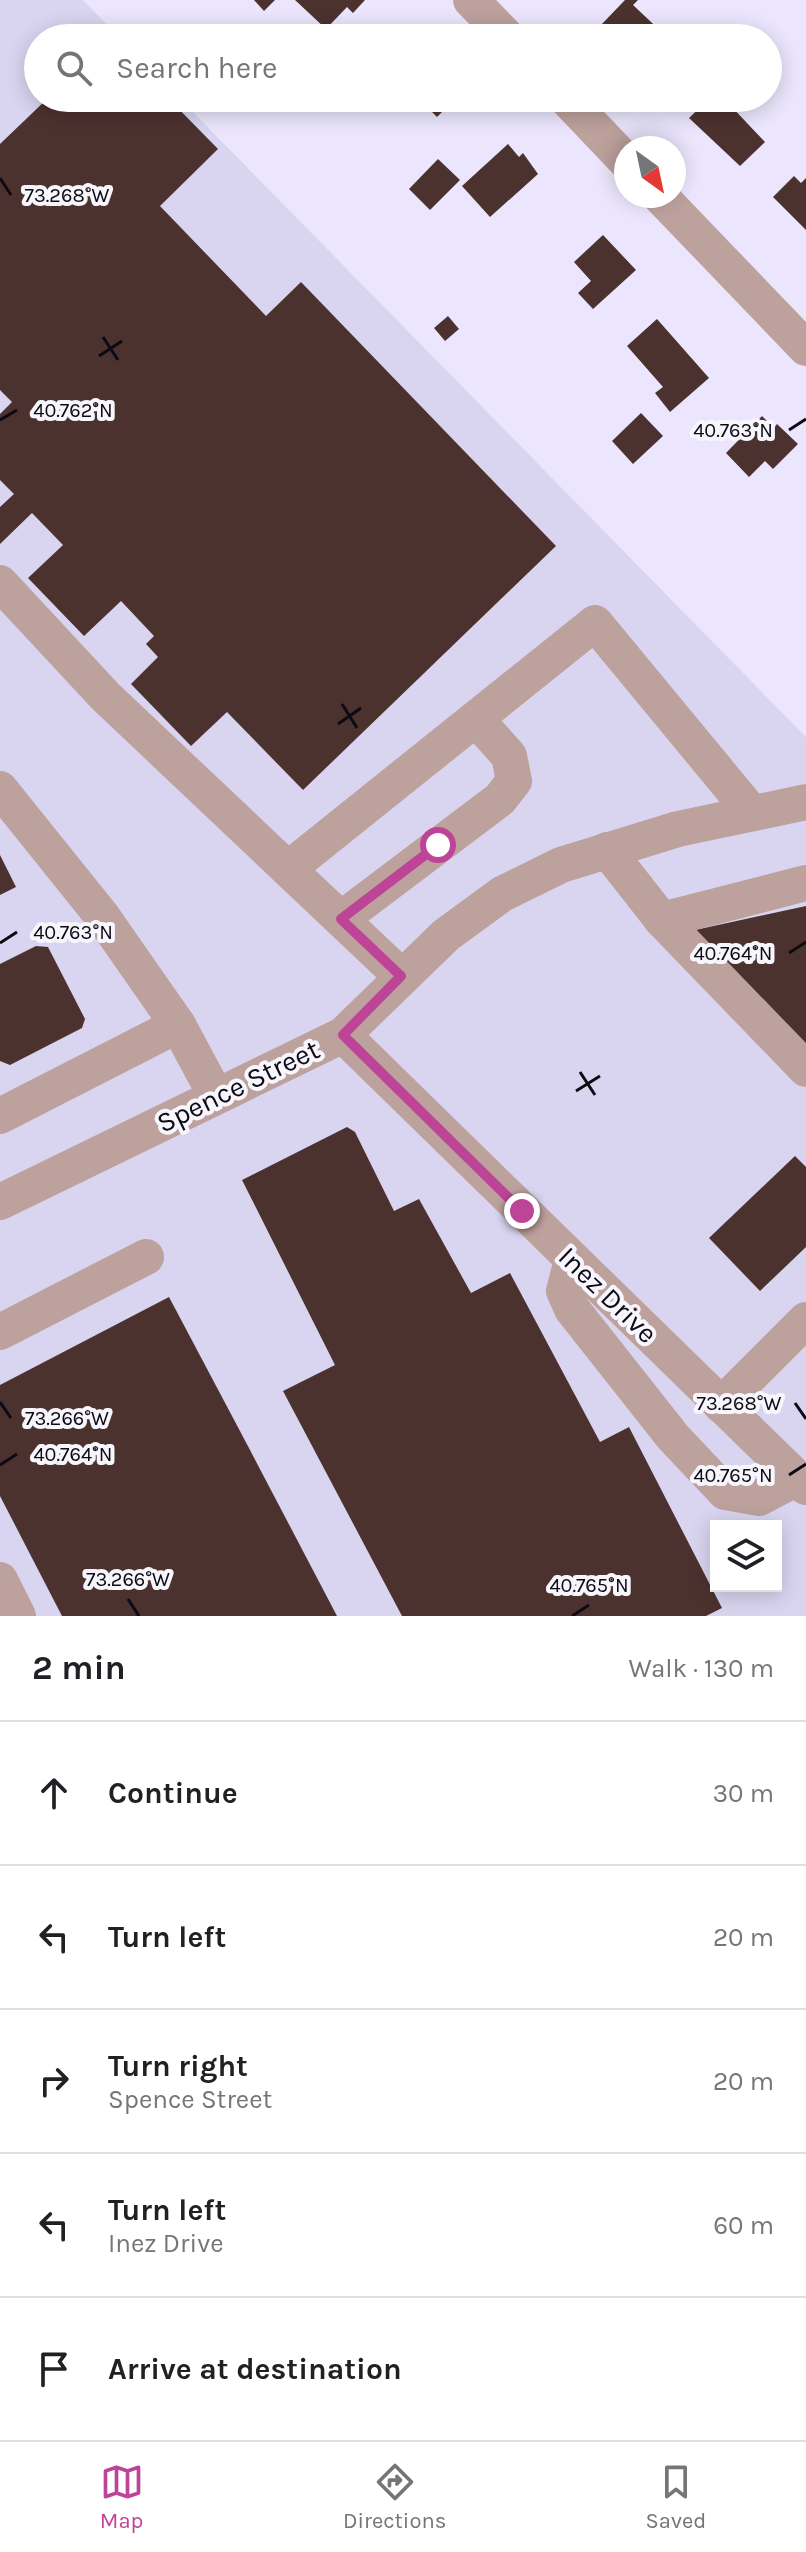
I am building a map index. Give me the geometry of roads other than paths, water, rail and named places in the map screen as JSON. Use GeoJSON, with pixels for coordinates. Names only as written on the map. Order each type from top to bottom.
{"type":"FeatureCollection","features":[{"type":"Feature","properties":{"kind":"street"},"geometry":{"type":"LineString","coordinates":[[471,0],[494,24]]}},
{"type":"Feature","properties":{"kind":"street"},"geometry":{"type":"LineString","coordinates":[[579,112],[614,148]]}},
{"type":"Feature","properties":{"kind":"street"},"geometry":{"type":"LineString","coordinates":[[672,208],[806,348]]}},
{"type":"Feature","properties":{"kind":"street"},"geometry":{"type":"LineString","coordinates":[[0,583],[105,696],[401,976]]}},
{"type":"Feature","properties":{"kind":"street"},"geometry":{"type":"LineString","coordinates":[[288,869],[595,623],[752,813]]}},
{"type":"Feature","properties":{"kind":"street"},"geometry":{"type":"LineString","coordinates":[[341,919],[500,799],[514,781],[509,756],[476,719]]}},
{"type":"Feature","properties":{"kind":"street"},"geometry":{"type":"LineString","coordinates":[[0,789],[102,916],[178,1025],[216,1096]]}},
{"type":"Feature","properties":{"kind":"street","name":"Spence Street"},"geometry":{"type":"LineString","coordinates":[[0,1202],[343,1035],[446,935],[502,894],[561,865],[607,850],[678,829],[806,802]]}},
{"type":"Feature","properties":{"kind":"street"},"geometry":{"type":"LineString","coordinates":[[607,850],[662,920],[806,1069]]}},
{"type":"Feature","properties":{"kind":"street"},"geometry":{"type":"LineString","coordinates":[[662,920],[806,883]]}},
{"type":"Feature","properties":{"kind":"street"},"geometry":{"type":"LineString","coordinates":[[0,1116],[178,1025]]}},
{"type":"Feature","properties":{"kind":"street","name":"Inez Drive"},"geometry":{"type":"LineString","coordinates":[[343,1035],[801,1483]]}},
{"type":"Feature","properties":{"kind":"street"},"geometry":{"type":"LineString","coordinates":[[0,1332],[146,1257]]}},
{"type":"Feature","properties":{"kind":"street"},"geometry":{"type":"LineString","coordinates":[[572,1260],[564,1291],[572,1309],[673,1437],[725,1492],[759,1498],[801,1483]]}},
{"type":"Feature","properties":{"kind":"street"},"geometry":{"type":"LineString","coordinates":[[721,1405],[806,1320]]}},
{"type":"Feature","properties":{"kind":"street"},"geometry":{"type":"LineString","coordinates":[[0,1580],[18,1616]]}}]}
